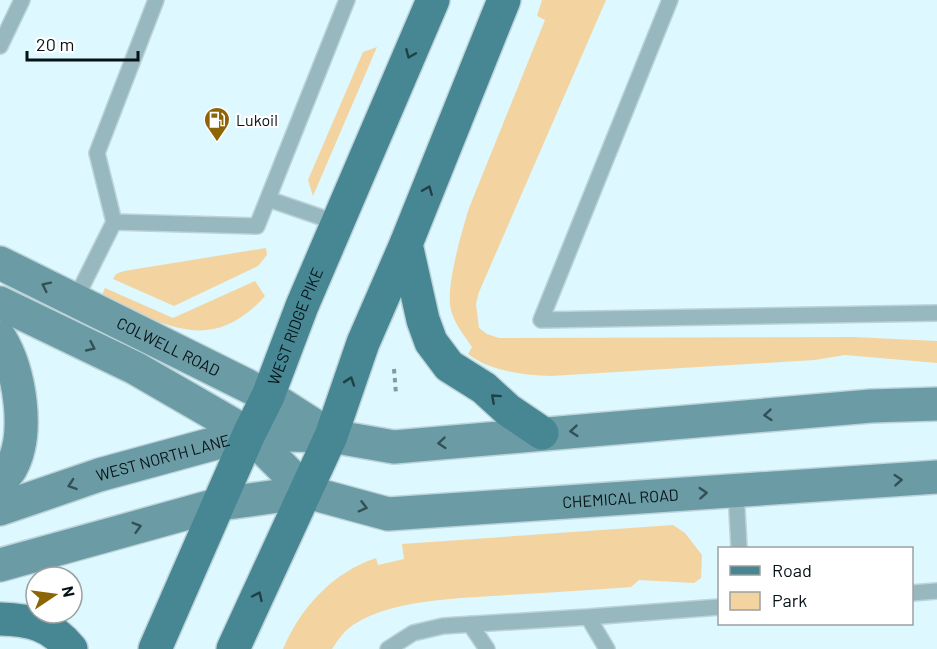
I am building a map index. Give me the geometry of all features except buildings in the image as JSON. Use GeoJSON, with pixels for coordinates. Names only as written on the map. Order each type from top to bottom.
{"type":"FeatureCollection","features":[{"type":"Feature","properties":{"kind":"main road"},"geometry":{"type":"LineString","coordinates":[[233,649],[331,436],[363,343],[406,244],[504,0]]}},
{"type":"Feature","properties":{"kind":"main road","name":"WEST RIDGE PIKE"},"geometry":{"type":"LineString","coordinates":[[155,649],[249,434],[268,396],[302,306],[338,223],[426,2]]}},
{"type":"Feature","properties":{"kind":"main road"},"geometry":{"type":"LineString","coordinates":[[406,244],[423,320],[431,342],[449,366],[484,388],[508,410],[542,433]]}},
{"type":"Feature","properties":{"kind":"main road","name":"COLWELL ROAD"},"geometry":{"type":"LineString","coordinates":[[0,263],[268,396],[331,436]]}},
{"type":"Feature","properties":{"kind":"main road","name":"COLWELL ROAD"},"geometry":{"type":"LineString","coordinates":[[0,303],[135,368],[249,434]]}},
{"type":"Feature","properties":{"kind":"main road"},"geometry":{"type":"LineString","coordinates":[[0,338],[13,368],[21,410],[20,435],[12,466],[0,483]]}},
{"type":"Feature","properties":{"kind":"main road"},"geometry":{"type":"LineString","coordinates":[[331,436],[394,447],[871,406],[937,404]]}},
{"type":"Feature","properties":{"kind":"main road"},"geometry":{"type":"LineString","coordinates":[[249,434],[306,492]]}},
{"type":"Feature","properties":{"kind":"main road","name":"WEST NORTH LANE"},"geometry":{"type":"LineString","coordinates":[[0,509],[99,475],[249,434],[331,436]]}},
{"type":"Feature","properties":{"kind":"main road","name":"CHEMICAL ROAD"},"geometry":{"type":"LineString","coordinates":[[306,492],[388,514],[937,477]]}},
{"type":"Feature","properties":{"kind":"main road"},"geometry":{"type":"LineString","coordinates":[[0,565],[220,504],[306,492]]}},
{"type":"Feature","properties":{"kind":"main road"},"geometry":{"type":"LineString","coordinates":[[0,619],[26,620],[39,624],[56,634],[71,649]]}},
{"type":"Feature","properties":{"kind":"lane"},"geometry":{"type":"LineString","coordinates":[[0,46],[22,0]]}},
{"type":"Feature","properties":{"kind":"lane"},"geometry":{"type":"LineString","coordinates":[[75,300],[114,222],[97,153],[156,0]]}},
{"type":"Feature","properties":{"kind":"lane"},"geometry":{"type":"LineString","coordinates":[[114,222],[257,226],[347,0]]}},
{"type":"Feature","properties":{"kind":"lane"},"geometry":{"type":"LineString","coordinates":[[670,0],[541,320],[937,313]]}},
{"type":"Feature","properties":{"kind":"lane"},"geometry":{"type":"LineString","coordinates":[[268,198],[338,223]]}},
{"type":"Feature","properties":{"kind":"lane"},"geometry":{"type":"LineString","coordinates":[[736,490],[739,547]]}},
{"type":"Feature","properties":{"kind":"lane"},"geometry":{"type":"LineString","coordinates":[[913,593],[937,591]]}},
{"type":"Feature","properties":{"kind":"lane"},"geometry":{"type":"LineString","coordinates":[[388,649],[413,633],[443,626],[718,607]]}},
{"type":"Feature","properties":{"kind":"lane"},"geometry":{"type":"LineString","coordinates":[[588,617],[607,649]]}},
{"type":"Feature","properties":{"kind":"lane"},"geometry":{"type":"LineString","coordinates":[[470,624],[487,649]]}},
{"type":"Feature","properties":{"kind":"path"},"geometry":{"type":"LineString","coordinates":[[394,366],[396,394]]}},
{"type":"Feature","properties":{"kind":"green space"},"geometry":{"type":"Polygon","coordinates":[[[542,0],[606,0],[479,292],[476,304],[479,328],[499,338],[853,337],[937,341],[937,363],[845,355],[815,360],[551,376],[496,368],[468,354],[472,347],[451,310],[450,288],[455,259],[469,208],[545,20],[537,16],[542,0]]]}},
{"type":"Feature","properties":{"kind":"green space"},"geometry":{"type":"Polygon","coordinates":[[[377,47],[313,196],[308,180],[363,52],[377,47]]]}},
{"type":"Feature","properties":{"kind":"green space"},"geometry":{"type":"Polygon","coordinates":[[[266,248],[267,255],[258,266],[174,306],[113,279],[116,274],[124,271],[266,248]]]}},
{"type":"Feature","properties":{"kind":"green space"},"geometry":{"type":"Polygon","coordinates":[[[255,281],[265,296],[245,315],[225,326],[206,330],[186,329],[166,324],[102,295],[105,288],[173,318],[255,281]]]}},
{"type":"Feature","properties":{"kind":"green space"},"geometry":{"type":"Polygon","coordinates":[[[673,525],[685,533],[702,555],[701,578],[694,583],[639,580],[631,587],[427,601],[388,609],[370,616],[350,627],[332,649],[283,649],[299,619],[332,582],[360,564],[376,558],[378,565],[404,559],[402,544],[673,525]]]}},
{"type":"Feature","properties":{"kind":"place","name":"Lukoil"},"geometry":{"type":"Point","coordinates":[217,143]}}]}
